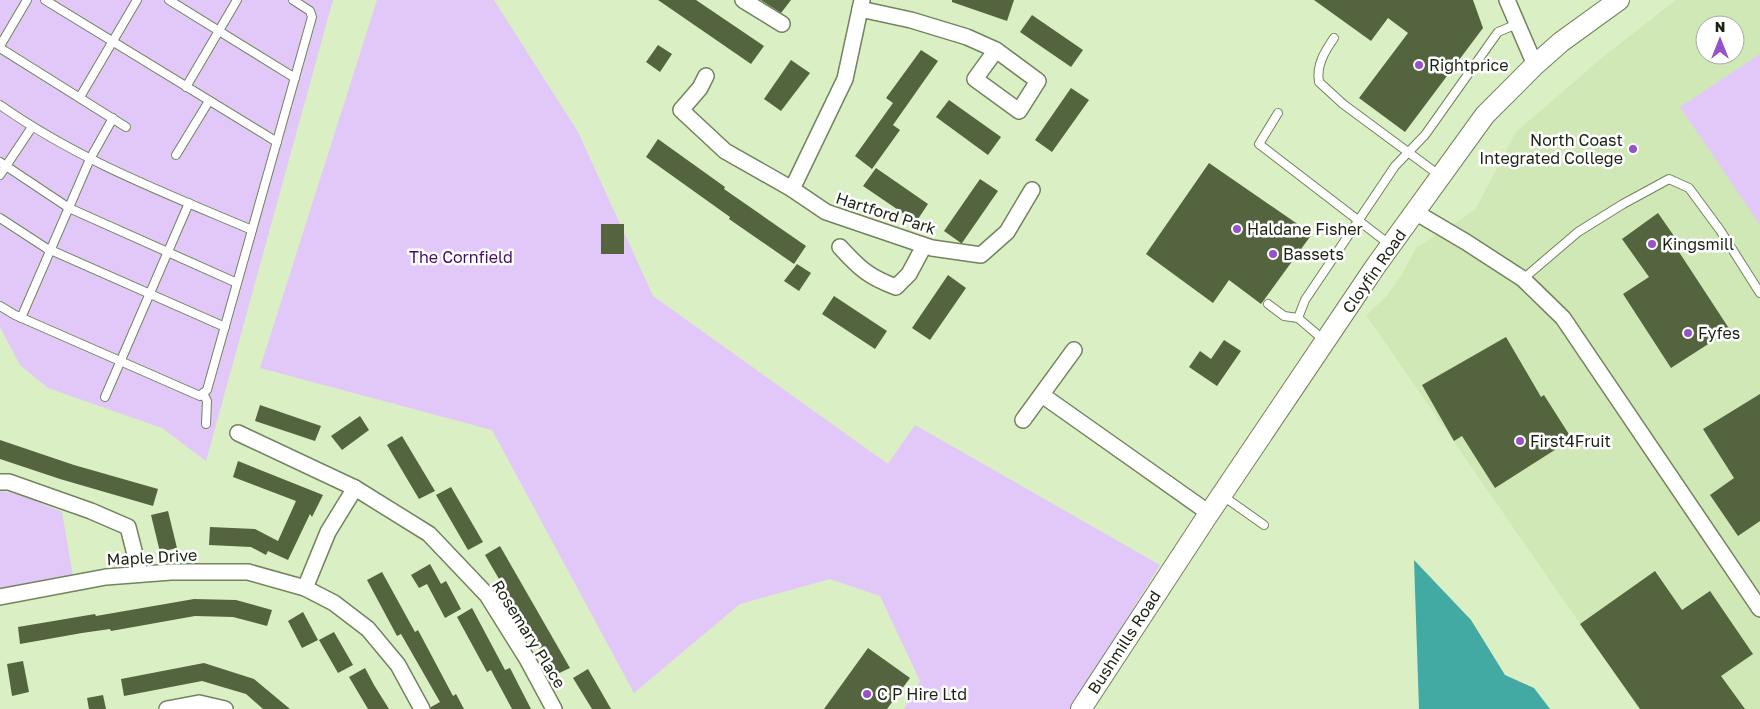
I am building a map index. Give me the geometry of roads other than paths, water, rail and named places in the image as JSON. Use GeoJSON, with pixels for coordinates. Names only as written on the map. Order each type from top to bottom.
{"type":"FeatureCollection","features":[{"type":"Feature","properties":{"kind":"main road","name":"Cloyfin Road"},"geometry":{"type":"LineString","coordinates":[[1168,576],[1325,340],[1485,115],[1535,65],[1611,2]]}},
{"type":"Feature","properties":{"kind":"main road","name":"Bushmills Road"},"geometry":{"type":"LineString","coordinates":[[1081,709],[1168,576]]}},
{"type":"Feature","properties":{"kind":"street"},"geometry":{"type":"LineString","coordinates":[[742,0],[782,24]]}},
{"type":"Feature","properties":{"kind":"street"},"geometry":{"type":"LineString","coordinates":[[1507,0],[1535,65]]}},
{"type":"Feature","properties":{"kind":"street"},"geometry":{"type":"LineString","coordinates":[[792,189],[845,79],[861,4],[967,37],[996,50]]}},
{"type":"Feature","properties":{"kind":"street","name":"Hartford Park"},"geometry":{"type":"LineString","coordinates":[[706,76],[700,88],[681,110],[725,151],[792,189],[826,212],[924,246],[980,255],[1007,232],[1032,190]]}},
{"type":"Feature","properties":{"kind":"street"},"geometry":{"type":"LineString","coordinates":[[1415,212],[1523,279],[1563,318],[1760,609]]}},
{"type":"Feature","properties":{"kind":"street"},"geometry":{"type":"LineString","coordinates":[[840,247],[867,274],[896,287],[909,274],[924,246]]}},
{"type":"Feature","properties":{"kind":"street"},"geometry":{"type":"LineString","coordinates":[[1023,420],[1074,350]]}},
{"type":"Feature","properties":{"kind":"street"},"geometry":{"type":"LineString","coordinates":[[1042,395],[1209,513]]}},
{"type":"Feature","properties":{"kind":"street","name":"Rosemary Place"},"geometry":{"type":"LineString","coordinates":[[238,433],[355,488],[429,534],[487,594],[527,658],[554,709]]}},
{"type":"Feature","properties":{"kind":"street"},"geometry":{"type":"LineString","coordinates":[[0,482],[9,482],[66,502],[128,527],[140,574]]}},
{"type":"Feature","properties":{"kind":"street"},"geometry":{"type":"LineString","coordinates":[[305,588],[328,532],[355,488]]}},
{"type":"Feature","properties":{"kind":"street","name":"Maple Drive"},"geometry":{"type":"LineString","coordinates":[[0,597],[106,576],[171,572],[248,572],[305,588],[334,603],[368,629],[398,665],[422,709]]}},
{"type":"Feature","properties":{"kind":"street"},"geometry":{"type":"LineString","coordinates":[[167,709],[199,703],[225,709]]}},
{"type":"Feature","properties":{"kind":"lane"},"geometry":{"type":"LineString","coordinates":[[27,0],[0,47],[126,127]]}},
{"type":"Feature","properties":{"kind":"lane"},"geometry":{"type":"LineString","coordinates":[[45,0],[277,142]]}},
{"type":"Feature","properties":{"kind":"lane"},"geometry":{"type":"LineString","coordinates":[[80,97],[137,0]]}},
{"type":"Feature","properties":{"kind":"lane"},"geometry":{"type":"LineString","coordinates":[[169,0],[295,78]]}},
{"type":"Feature","properties":{"kind":"lane"},"geometry":{"type":"LineString","coordinates":[[186,87],[237,0]]}},
{"type":"Feature","properties":{"kind":"lane"},"geometry":{"type":"LineString","coordinates":[[0,306],[21,318],[200,396],[207,390],[312,17],[310,11],[293,0]]}},
{"type":"Feature","properties":{"kind":"lane"},"geometry":{"type":"LineString","coordinates":[[1298,318],[1305,300],[1395,166],[1425,135],[1498,32],[1517,24]]}},
{"type":"Feature","properties":{"kind":"lane"},"geometry":{"type":"LineString","coordinates":[[1334,38],[1323,55],[1319,68],[1319,82],[1343,104],[1441,176]]}},
{"type":"Feature","properties":{"kind":"lane"},"geometry":{"type":"LineString","coordinates":[[176,155],[209,101]]}},
{"type":"Feature","properties":{"kind":"lane"},"geometry":{"type":"LineString","coordinates":[[0,105],[32,127],[90,159],[252,230]]}},
{"type":"Feature","properties":{"kind":"lane"},"geometry":{"type":"LineString","coordinates":[[1278,113],[1259,144],[1391,246]]}},
{"type":"Feature","properties":{"kind":"lane"},"geometry":{"type":"LineString","coordinates":[[21,318],[90,159],[113,118]]}},
{"type":"Feature","properties":{"kind":"lane"},"geometry":{"type":"LineString","coordinates":[[0,175],[3,164],[32,127]]}},
{"type":"Feature","properties":{"kind":"lane"},"geometry":{"type":"LineString","coordinates":[[3,164],[69,208],[237,283]]}},
{"type":"Feature","properties":{"kind":"lane"},"geometry":{"type":"LineString","coordinates":[[1523,279],[1578,232],[1623,204],[1669,179],[1689,188],[1720,230],[1760,293]]}},
{"type":"Feature","properties":{"kind":"lane"},"geometry":{"type":"LineString","coordinates":[[104,397],[189,203]]}},
{"type":"Feature","properties":{"kind":"lane"},"geometry":{"type":"LineString","coordinates":[[0,218],[50,250],[225,327]]}},
{"type":"Feature","properties":{"kind":"lane"},"geometry":{"type":"LineString","coordinates":[[1268,304],[1284,316],[1298,318],[1325,340]]}},
{"type":"Feature","properties":{"kind":"lane"},"geometry":{"type":"LineString","coordinates":[[204,393],[207,401],[206,424]]}},
{"type":"Feature","properties":{"kind":"lane"},"geometry":{"type":"LineString","coordinates":[[1221,495],[1264,526]]}},
{"type":"Feature","properties":{"kind":"water"},"geometry":{"type":"Polygon","coordinates":[[[1414,560],[1471,620],[1505,675],[1534,688],[1550,709],[1419,709],[1414,560]]]}},
{"type":"Feature","properties":{"kind":"place","name":"Rightprice"},"geometry":{"type":"Point","coordinates":[1419,65]}},
{"type":"Feature","properties":{"kind":"place","name":"North Coast Integrated College"},"geometry":{"type":"Point","coordinates":[1633,149]}},
{"type":"Feature","properties":{"kind":"place","name":"Haldane Fisher"},"geometry":{"type":"Point","coordinates":[1237,229]}},
{"type":"Feature","properties":{"kind":"place","name":"Kingsmill"},"geometry":{"type":"Point","coordinates":[1652,244]}},
{"type":"Feature","properties":{"kind":"place","name":"Bassets"},"geometry":{"type":"Point","coordinates":[1273,254]}},
{"type":"Feature","properties":{"kind":"place","name":"Fyfes"},"geometry":{"type":"Point","coordinates":[1688,333]}},
{"type":"Feature","properties":{"kind":"place","name":"First4Fruit"},"geometry":{"type":"Point","coordinates":[1520,441]}},
{"type":"Feature","properties":{"kind":"place","name":"C P Hire Ltd"},"geometry":{"type":"Point","coordinates":[867,694]}},
{"type":"Feature","properties":{"kind":"park label","name":"The Cornfield"},"geometry":{"type":"Point","coordinates":[461,257]}}]}
